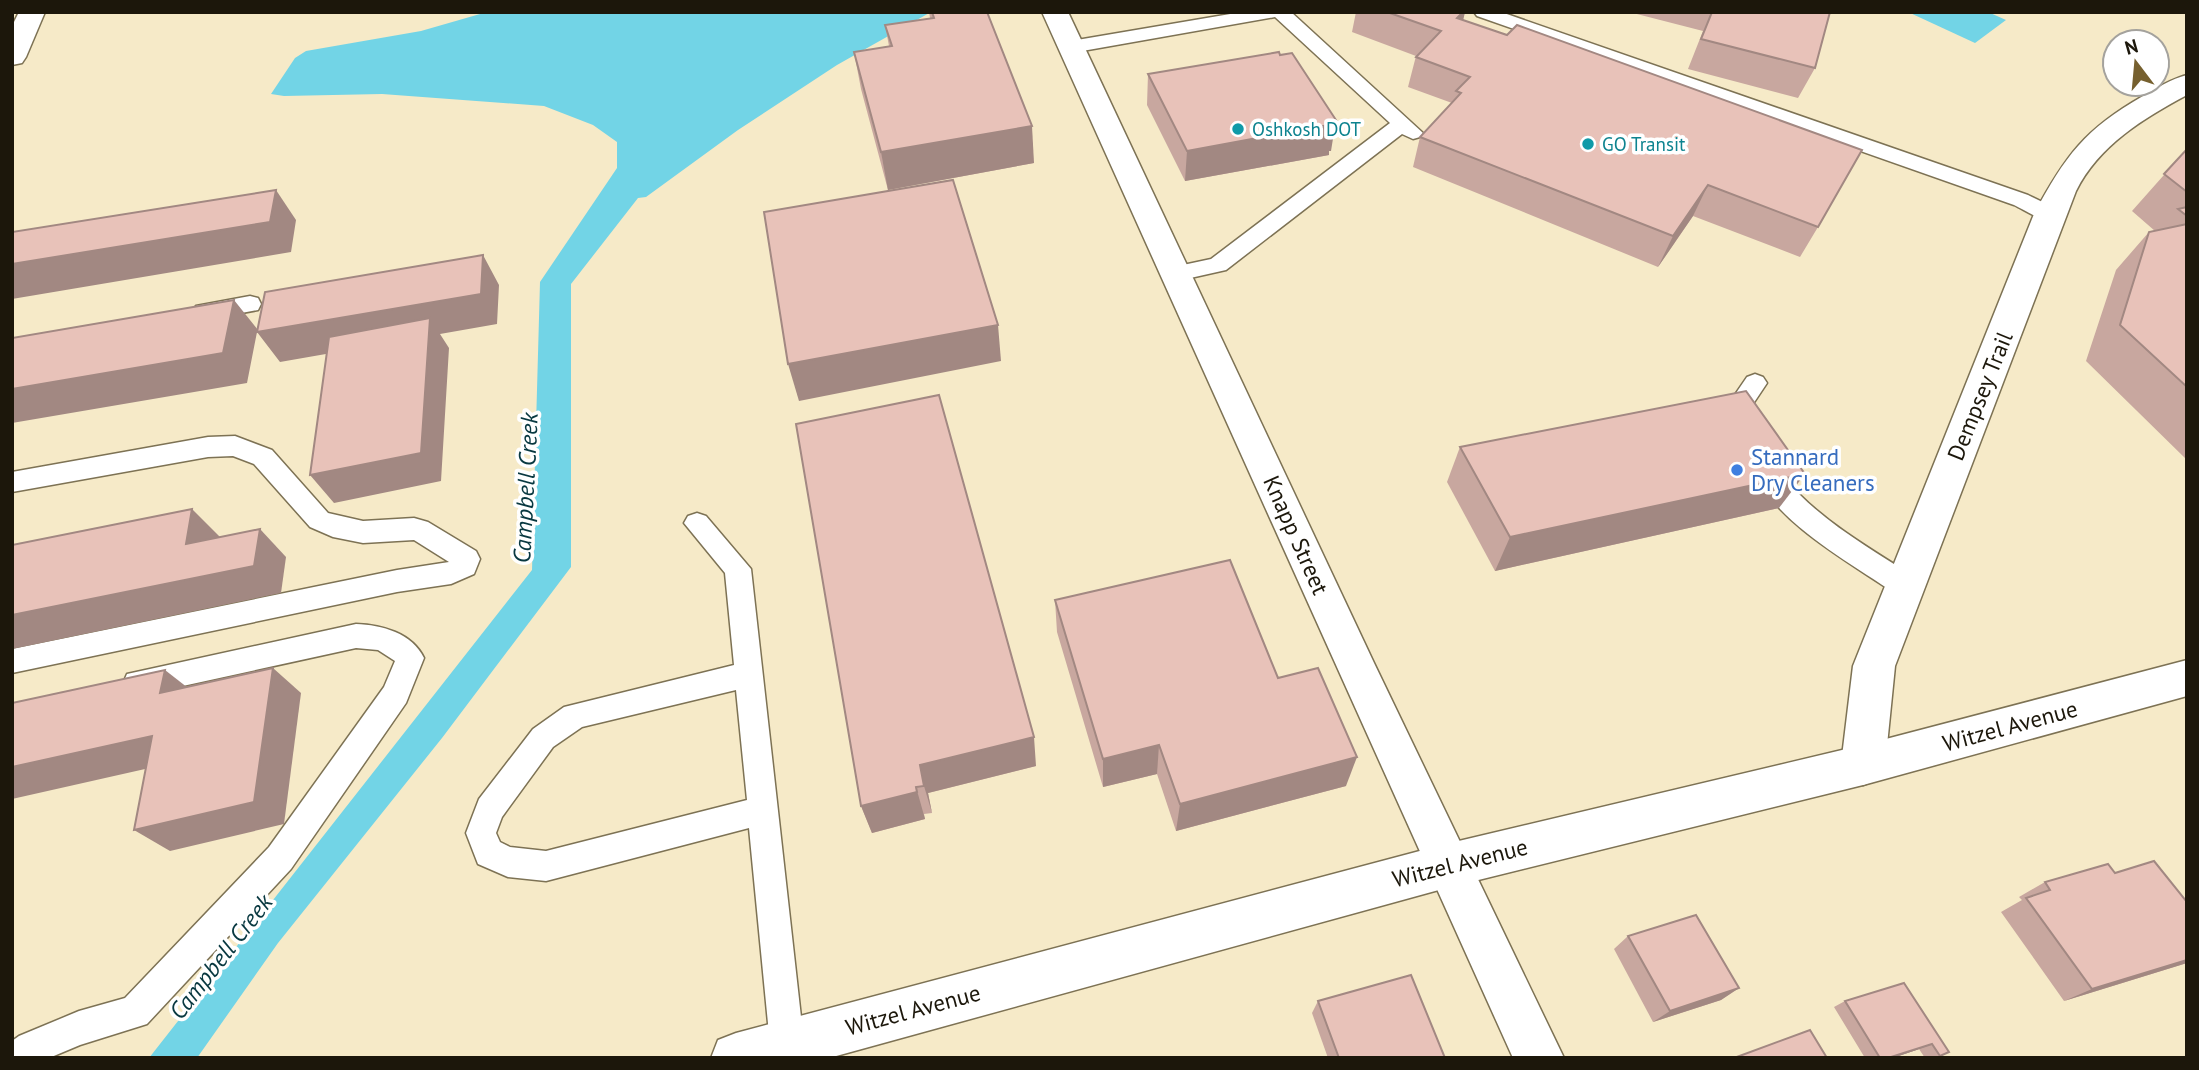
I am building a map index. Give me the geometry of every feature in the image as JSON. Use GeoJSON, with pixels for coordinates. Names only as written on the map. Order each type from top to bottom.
{"type":"FeatureCollection","features":[{"type":"Feature","properties":{"kind":"street"},"geometry":{"type":"LineString","coordinates":[[12,57],[32,12]]}},
{"type":"Feature","properties":{"kind":"street","name":"Knapp Street"},"geometry":{"type":"LineString","coordinates":[[1055,12],[1177,273],[1446,866],[1539,1058]]}},
{"type":"Feature","properties":{"kind":"street","name":"Dempsey Trail"},"geometry":{"type":"LineString","coordinates":[[1863,765],[1874,666],[2050,214],[2074,168],[2106,135],[2144,106],[2187,83]]}},
{"type":"Feature","properties":{"kind":"street","name":"Witzel Avenue"},"geometry":{"type":"LineString","coordinates":[[736,1058],[1446,866],[1863,765],[2185,682]]}},
{"type":"Feature","properties":{"kind":"lane"},"geometry":{"type":"LineString","coordinates":[[1071,47],[1278,12],[1408,128],[1218,265],[1177,273]]}},
{"type":"Feature","properties":{"kind":"lane"},"geometry":{"type":"LineString","coordinates":[[1483,12],[2021,200],[2050,214]]}},
{"type":"Feature","properties":{"kind":"lane"},"geometry":{"type":"LineString","coordinates":[[184,315],[250,304]]}},
{"type":"Feature","properties":{"kind":"lane"},"geometry":{"type":"LineString","coordinates":[[1755,383],[1735,412],[1743,438],[1759,465],[1790,501],[1821,529],[1906,586]]}},
{"type":"Feature","properties":{"kind":"lane"},"geometry":{"type":"LineString","coordinates":[[12,482],[208,447],[235,446],[263,457],[319,520],[333,526],[363,532],[414,529],[428,533],[436,542],[467,559],[466,566],[451,573],[397,581],[12,661]]}},
{"type":"Feature","properties":{"kind":"lane"},"geometry":{"type":"LineString","coordinates":[[697,523],[738,569],[788,1044]]}},
{"type":"Feature","properties":{"kind":"lane"},"geometry":{"type":"LineString","coordinates":[[17,1058],[31,1048],[79,1028],[135,1012],[280,858],[396,694],[410,658],[396,644],[376,636],[356,636],[105,691]]}},
{"type":"Feature","properties":{"kind":"lane"},"geometry":{"type":"LineString","coordinates":[[748,674],[574,716],[543,738],[490,809],[481,833],[489,853],[508,862],[547,866],[762,810]]}},
{"type":"Feature","properties":{"kind":"water"},"geometry":{"type":"Polygon","coordinates":[[[487,12],[931,12],[837,65],[738,130],[646,197],[638,198],[571,284],[571,567],[442,738],[278,943],[197,1058],[149,1058],[532,570],[540,282],[617,168],[617,142],[593,125],[544,106],[382,94],[271,94],[295,58],[306,51],[421,31],[487,12]]]}},
{"type":"Feature","properties":{"kind":"water"},"geometry":{"type":"Polygon","coordinates":[[[1908,12],[1988,12],[2006,20],[1975,43],[1908,12]]]}},
{"type":"Feature","properties":{"kind":"building"},"geometry":{"type":"Polygon","coordinates":[[[932,12],[987,12],[1032,126],[881,152],[854,52],[892,46],[885,25],[934,18],[932,12]]]}},
{"type":"Feature","properties":{"kind":"building","name":"GO Transit"},"geometry":{"type":"Polygon","coordinates":[[[1387,12],[1463,12],[1457,18],[1507,35],[1517,25],[1862,150],[1818,227],[1708,185],[1673,236],[1420,137],[1461,93],[1456,91],[1470,77],[1416,57],[1441,31],[1387,12]]]}},
{"type":"Feature","properties":{"kind":"building"},"geometry":{"type":"Polygon","coordinates":[[[1712,12],[1830,12],[1815,68],[1701,39],[1712,12]]]}},
{"type":"Feature","properties":{"kind":"building"},"geometry":{"type":"Polygon","coordinates":[[[1279,52],[1280,55],[1292,53],[1336,120],[1332,121],[1334,124],[1187,151],[1148,74],[1279,52]]]}},
{"type":"Feature","properties":{"kind":"building"},"geometry":{"type":"Polygon","coordinates":[[[2187,149],[2187,192],[2164,174],[2187,149]]]}},
{"type":"Feature","properties":{"kind":"building"},"geometry":{"type":"Polygon","coordinates":[[[953,180],[998,325],[788,364],[764,212],[953,180]]]}},
{"type":"Feature","properties":{"kind":"building"},"geometry":{"type":"Polygon","coordinates":[[[276,190],[270,222],[12,264],[12,232],[276,190]]]}},
{"type":"Feature","properties":{"kind":"building"},"geometry":{"type":"Polygon","coordinates":[[[2187,207],[2187,216],[2178,209],[2187,207]]]}},
{"type":"Feature","properties":{"kind":"building"},"geometry":{"type":"Polygon","coordinates":[[[2187,224],[2187,387],[2120,325],[2149,232],[2187,224]]]}},
{"type":"Feature","properties":{"kind":"building"},"geometry":{"type":"Polygon","coordinates":[[[483,255],[481,294],[257,332],[265,292],[483,255]]]}},
{"type":"Feature","properties":{"kind":"building"},"geometry":{"type":"Polygon","coordinates":[[[234,300],[223,353],[12,389],[12,338],[234,300]]]}},
{"type":"Feature","properties":{"kind":"building"},"geometry":{"type":"Polygon","coordinates":[[[430,318],[421,453],[310,475],[329,337],[430,318]]]}},
{"type":"Feature","properties":{"kind":"building"},"geometry":{"type":"Polygon","coordinates":[[[1746,391],[1805,474],[1510,537],[1460,447],[1746,391]]]}},
{"type":"Feature","properties":{"kind":"building"},"geometry":{"type":"Polygon","coordinates":[[[939,395],[1034,737],[920,765],[924,786],[916,787],[917,792],[861,806],[796,424],[939,395]]]}},
{"type":"Feature","properties":{"kind":"building"},"geometry":{"type":"Polygon","coordinates":[[[192,509],[186,544],[260,529],[254,566],[12,615],[12,545],[192,509]]]}},
{"type":"Feature","properties":{"kind":"building"},"geometry":{"type":"Polygon","coordinates":[[[1230,560],[1278,678],[1318,668],[1357,757],[1180,804],[1159,745],[1103,759],[1055,600],[1230,560]]]}},
{"type":"Feature","properties":{"kind":"building"},"geometry":{"type":"Polygon","coordinates":[[[273,668],[254,802],[134,830],[152,736],[12,767],[12,703],[165,670],[160,693],[273,668]]]}},
{"type":"Feature","properties":{"kind":"building"},"geometry":{"type":"Polygon","coordinates":[[[2154,861],[2187,902],[2187,960],[2092,989],[2026,898],[2050,890],[2045,882],[2108,864],[2115,873],[2154,861]]]}},
{"type":"Feature","properties":{"kind":"building"},"geometry":{"type":"Polygon","coordinates":[[[1696,915],[1739,988],[1670,1011],[1628,936],[1696,915]]]}},
{"type":"Feature","properties":{"kind":"building"},"geometry":{"type":"Polygon","coordinates":[[[1411,975],[1445,1058],[1339,1058],[1318,1001],[1411,975]]]}},
{"type":"Feature","properties":{"kind":"building"},"geometry":{"type":"Polygon","coordinates":[[[1904,983],[1949,1052],[1940,1056],[1932,1044],[1880,1058],[1845,1001],[1904,983]]]}},
{"type":"Feature","properties":{"kind":"building"},"geometry":{"type":"Polygon","coordinates":[[[1810,1030],[1827,1058],[1734,1058],[1810,1030]]]}},
{"type":"Feature","properties":{"kind":"place","name":"Oshkosh DOT"},"geometry":{"type":"Point","coordinates":[1238,129]}},
{"type":"Feature","properties":{"kind":"place","name":"GO Transit"},"geometry":{"type":"Point","coordinates":[1588,144]}},
{"type":"Feature","properties":{"kind":"place","name":"Stannard Dry Cleaners"},"geometry":{"type":"Point","coordinates":[1737,470]}},
{"type":"Feature","properties":{"kind":"water label","name":"Campbell Creek"},"geometry":{"type":"Point","coordinates":[526,488]}},
{"type":"Feature","properties":{"kind":"water label","name":"Campbell Creek"},"geometry":{"type":"Point","coordinates":[221,957]}}]}
